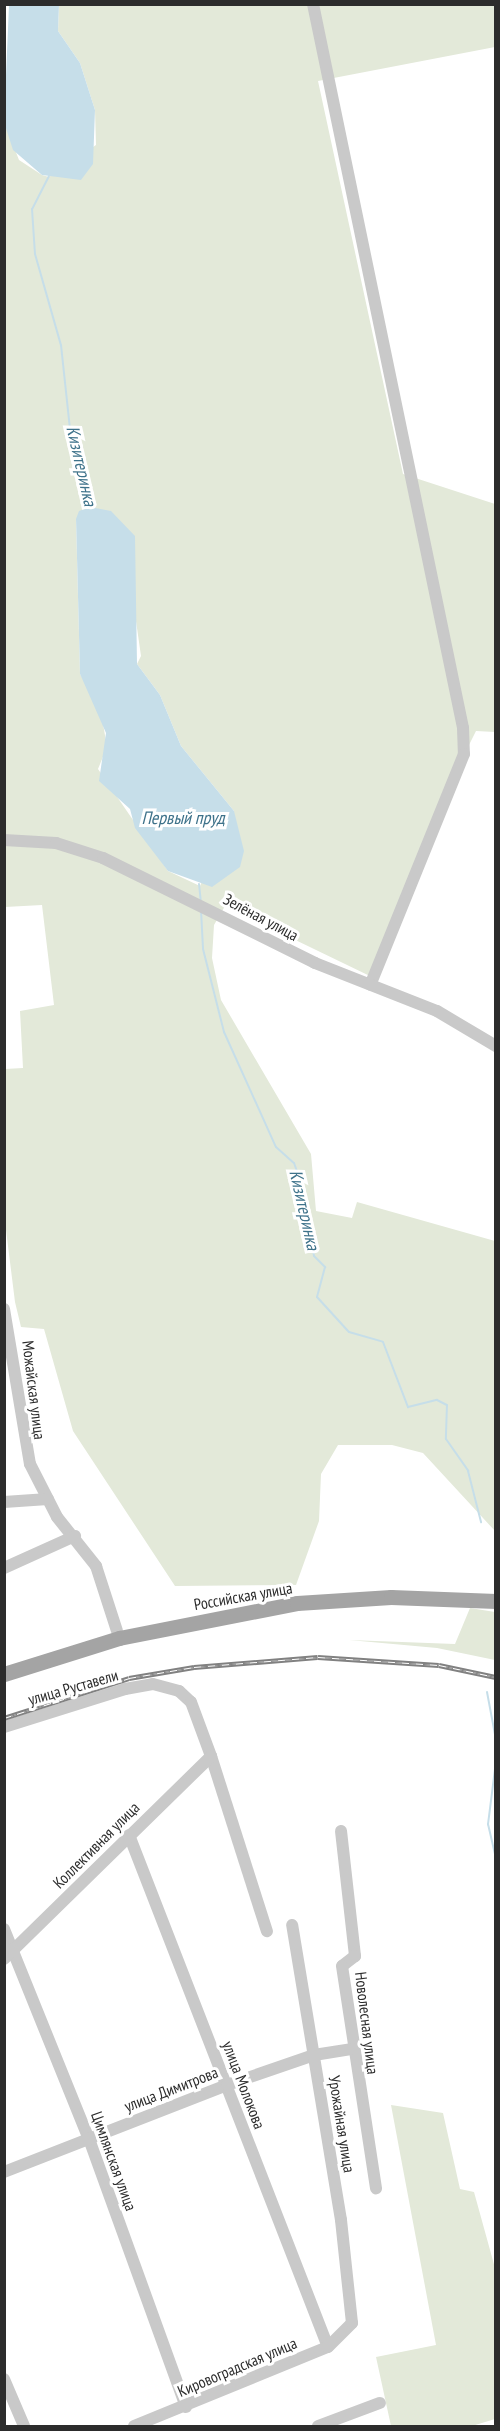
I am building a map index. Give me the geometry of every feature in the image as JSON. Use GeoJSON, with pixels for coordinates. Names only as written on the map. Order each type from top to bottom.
{"type":"FeatureCollection","features":[{"type":"Feature","properties":{"kind":"main road","name":"Российская улица"},"geometry":{"type":"LineString","coordinates":[[4,1665],[117,1631],[296,1596],[390,1589],[495,1593]]}},
{"type":"Feature","properties":{"kind":"main road","name":"Российская улица"},"geometry":{"type":"LineString","coordinates":[[4,1674],[118,1638],[297,1604],[391,1597],[495,1601]]}},
{"type":"Feature","properties":{"kind":"street"},"geometry":{"type":"LineString","coordinates":[[313,4],[463,728],[464,754],[370,985]]}},
{"type":"Feature","properties":{"kind":"street","name":"Зелёная улица"},"geometry":{"type":"LineString","coordinates":[[4,840],[56,843],[103,858],[315,963],[437,1011],[495,1046]]}},
{"type":"Feature","properties":{"kind":"street","name":"Можайская улица"},"geometry":{"type":"LineString","coordinates":[[4,1310],[11,1402],[26,1453],[48,1499],[96,1566],[117,1631]]}},
{"type":"Feature","properties":{"kind":"street"},"geometry":{"type":"LineString","coordinates":[[4,1502],[48,1499]]}},
{"type":"Feature","properties":{"kind":"street"},"geometry":{"type":"LineString","coordinates":[[4,1568],[75,1536]]}},
{"type":"Feature","properties":{"kind":"street","name":"улица Руставели"},"geometry":{"type":"LineString","coordinates":[[4,1727],[70,1702],[153,1684],[179,1691],[191,1702],[211,1756]]}},
{"type":"Feature","properties":{"kind":"street"},"geometry":{"type":"LineString","coordinates":[[211,1756],[267,1931]]}},
{"type":"Feature","properties":{"kind":"street","name":"Коллективная улица"},"geometry":{"type":"LineString","coordinates":[[9,1955],[211,1756]]}},
{"type":"Feature","properties":{"kind":"street","name":"Новолесная улица"},"geometry":{"type":"LineString","coordinates":[[341,1831],[355,1956],[342,1966],[375,2188]]}},
{"type":"Feature","properties":{"kind":"street","name":"улица Молокова"},"geometry":{"type":"LineString","coordinates":[[129,1835],[328,2347]]}},
{"type":"Feature","properties":{"kind":"street","name":"Урожайная улица"},"geometry":{"type":"LineString","coordinates":[[292,1925],[341,2220],[349,2330]]}},
{"type":"Feature","properties":{"kind":"street","name":"Цимлянская улица"},"geometry":{"type":"LineString","coordinates":[[4,1929],[9,1955],[89,2139],[186,2407]]}},
{"type":"Feature","properties":{"kind":"street","name":"улица Димитрова"},"geometry":{"type":"LineString","coordinates":[[4,2172],[227,2085],[314,2055],[353,2049]]}},
{"type":"Feature","properties":{"kind":"street","name":"Кировоградская улица"},"geometry":{"type":"LineString","coordinates":[[134,2427],[328,2347],[349,2330]]}},
{"type":"Feature","properties":{"kind":"street"},"geometry":{"type":"LineString","coordinates":[[4,2379],[24,2427]]}},
{"type":"Feature","properties":{"kind":"street"},"geometry":{"type":"LineString","coordinates":[[318,2427],[380,2403]]}},
{"type":"Feature","properties":{"kind":"green space"},"geometry":{"type":"Polygon","coordinates":[[[59,5],[495,5],[495,47],[318,81],[403,474],[495,504],[495,732],[476,731],[468,747],[374,978],[225,906],[214,925],[212,958],[221,1000],[311,1154],[316,1211],[352,1218],[357,1202],[495,1241],[495,1531],[423,1453],[392,1445],[338,1445],[321,1474],[319,1521],[296,1585],[175,1586],[73,1431],[44,1329],[21,1327],[15,1302],[5,1222],[5,1069],[23,1068],[20,1011],[54,1005],[42,905],[5,907],[4,122],[19,160],[49,177],[96,145],[95,110],[80,63],[58,31],[59,5]],[[76,519],[80,674],[101,712],[107,747],[98,769],[168,871],[200,886],[234,811],[181,746],[160,695],[137,664],[141,656],[134,607],[76,519]]]}},
{"type":"Feature","properties":{"kind":"green space"},"geometry":{"type":"Polygon","coordinates":[[[470,1608],[495,1612],[495,1660],[437,1648],[349,1640],[455,1644],[470,1608]]]}},
{"type":"Feature","properties":{"kind":"green space"},"geometry":{"type":"Polygon","coordinates":[[[391,2105],[443,2113],[460,2189],[474,2192],[495,2268],[495,2419],[472,2426],[391,2426],[376,2357],[436,2345],[391,2105]]]}},
{"type":"Feature","properties":{"kind":"water"},"geometry":{"type":"Polygon","coordinates":[[[9,5],[59,5],[58,31],[80,63],[95,110],[93,164],[81,180],[42,175],[13,150],[4,122],[9,5]]]}},
{"type":"Feature","properties":{"kind":"water","name":"Первый пруд"},"geometry":{"type":"Polygon","coordinates":[[[90,507],[111,511],[135,536],[137,664],[160,695],[181,746],[234,811],[244,851],[240,867],[212,887],[168,871],[135,828],[130,809],[99,781],[106,733],[80,674],[76,519],[79,511],[90,507]]]}},
{"type":"Feature","properties":{"kind":"waterway","name":"Кизитеринка"},"geometry":{"type":"LineString","coordinates":[[49,176],[32,209],[35,254],[61,345],[71,438],[91,509]]}},
{"type":"Feature","properties":{"kind":"waterway"},"geometry":{"type":"LineString","coordinates":[[199,884],[201,902]]}},
{"type":"Feature","properties":{"kind":"waterway","name":"Кизитеринка"},"geometry":{"type":"LineString","coordinates":[[201,910],[203,949],[224,1032],[276,1147],[294,1163],[301,1182],[314,1256],[325,1267],[317,1297],[349,1332],[383,1342],[408,1407],[437,1400],[447,1405],[446,1439],[468,1471],[481,1522]]}},
{"type":"Feature","properties":{"kind":"waterway","name":"Кизитеринка"},"geometry":{"type":"LineString","coordinates":[[487,1692],[496,1740]]}},
{"type":"Feature","properties":{"kind":"waterway","name":"Кизитеринка"},"geometry":{"type":"LineString","coordinates":[[496,1761],[488,1824],[496,1858]]}},
{"type":"Feature","properties":{"kind":"railway"},"geometry":{"type":"LineString","coordinates":[[4,1718],[129,1678],[194,1667],[318,1657],[439,1665],[496,1677]]}}]}
